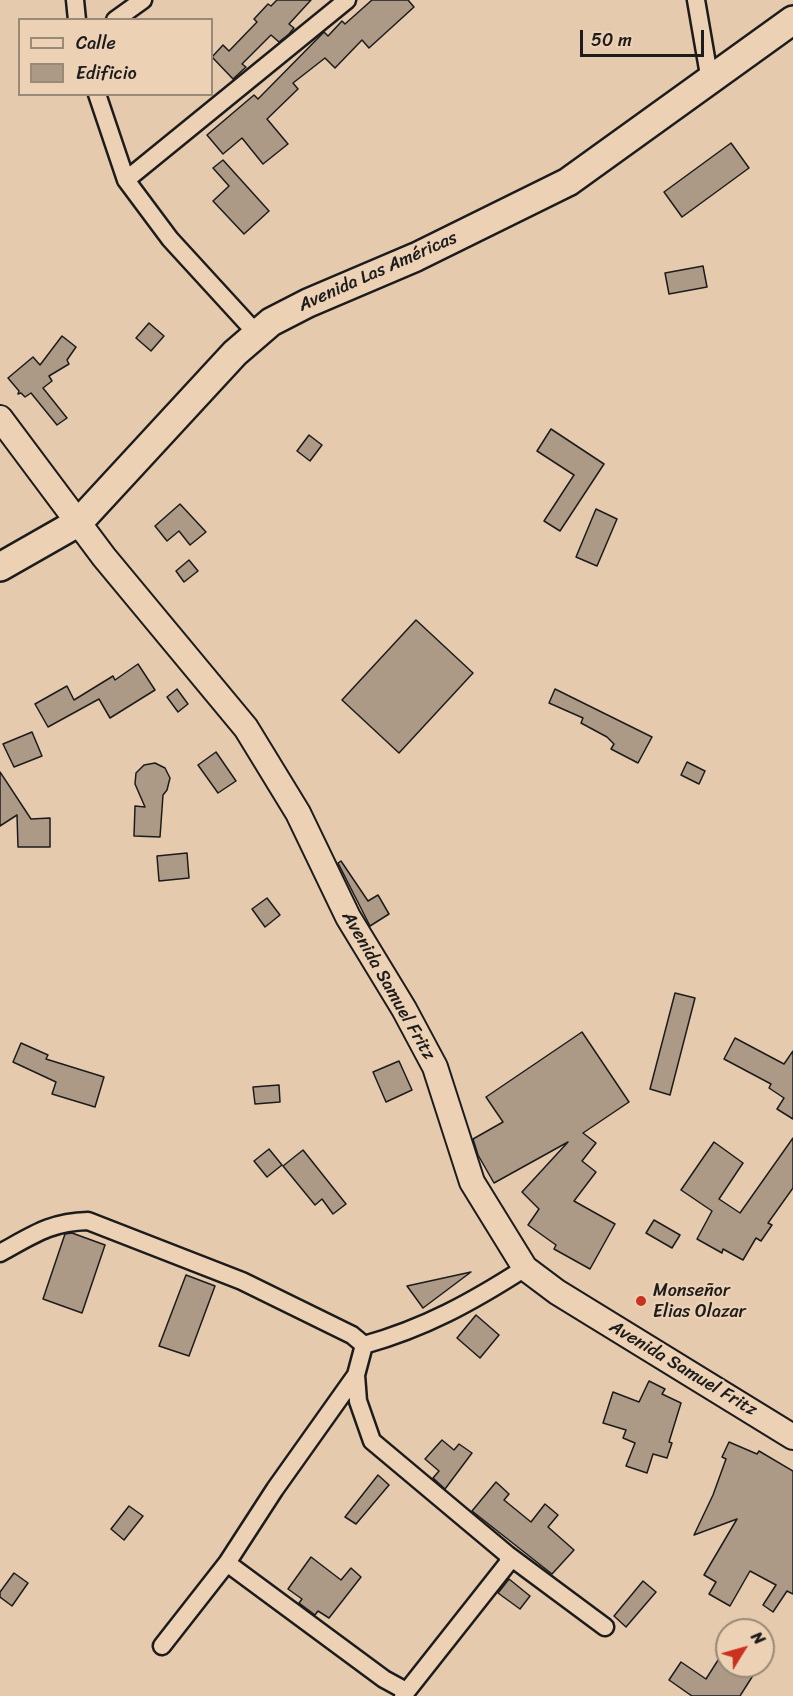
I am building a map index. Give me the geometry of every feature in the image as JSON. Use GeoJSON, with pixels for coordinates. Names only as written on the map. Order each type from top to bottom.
{"type":"FeatureCollection","features":[{"type":"Feature","properties":{"kind":"main road","name":"Avenida Las Américas"},"geometry":{"type":"LineString","coordinates":[[0,567],[79,522],[235,353],[271,322],[308,303],[416,257],[568,182],[793,21]]}},
{"type":"Feature","properties":{"kind":"street"},"geometry":{"type":"LineString","coordinates":[[75,0],[77,18]]}},
{"type":"Feature","properties":{"kind":"street"},"geometry":{"type":"LineString","coordinates":[[118,18],[142,0]]}},
{"type":"Feature","properties":{"kind":"street"},"geometry":{"type":"LineString","coordinates":[[126,180],[347,0]]}},
{"type":"Feature","properties":{"kind":"street"},"geometry":{"type":"LineString","coordinates":[[696,0],[710,81]]}},
{"type":"Feature","properties":{"kind":"street"},"geometry":{"type":"LineString","coordinates":[[98,96],[126,180],[170,239],[256,334]]}},
{"type":"Feature","properties":{"kind":"street","name":"Avenida Samuel Fritz"},"geometry":{"type":"LineString","coordinates":[[0,418],[104,557],[246,728],[298,813],[348,917],[404,1009],[435,1067],[472,1182],[525,1268],[557,1292],[793,1437]]}},
{"type":"Feature","properties":{"kind":"street"},"geometry":{"type":"LineString","coordinates":[[0,1252],[48,1227],[64,1222],[88,1221],[242,1281],[352,1335],[364,1345]]}},
{"type":"Feature","properties":{"kind":"street"},"geometry":{"type":"LineString","coordinates":[[364,1345],[407,1333],[475,1300],[525,1268]]}},
{"type":"Feature","properties":{"kind":"street"},"geometry":{"type":"LineString","coordinates":[[364,1345],[356,1375],[358,1401],[372,1441],[508,1555],[605,1627]]}},
{"type":"Feature","properties":{"kind":"street"},"geometry":{"type":"LineString","coordinates":[[162,1647],[227,1563],[275,1489],[356,1375]]}},
{"type":"Feature","properties":{"kind":"street"},"geometry":{"type":"LineString","coordinates":[[227,1563],[404,1693],[508,1563],[508,1555]]}},
{"type":"Feature","properties":{"kind":"building"},"geometry":{"type":"Polygon","coordinates":[[[277,0],[311,0],[289,24],[294,28],[289,34],[279,42],[271,35],[242,64],[246,67],[233,79],[213,56],[223,45],[229,51],[257,22],[254,19],[268,4],[271,6],[277,0]]]}},
{"type":"Feature","properties":{"kind":"building"},"geometry":{"type":"Polygon","coordinates":[[[372,0],[408,0],[414,7],[369,48],[362,40],[335,68],[325,58],[293,83],[298,89],[267,119],[288,144],[263,164],[242,138],[223,154],[207,135],[254,95],[258,99],[324,32],[328,36],[342,21],[345,24],[372,0]]]}},
{"type":"Feature","properties":{"kind":"building"},"geometry":{"type":"Polygon","coordinates":[[[731,143],[749,168],[682,217],[664,192],[731,143]]]}},
{"type":"Feature","properties":{"kind":"building"},"geometry":{"type":"Polygon","coordinates":[[[223,160],[269,211],[244,234],[213,201],[229,186],[213,168],[223,160]]]}},
{"type":"Feature","properties":{"kind":"building"},"geometry":{"type":"Polygon","coordinates":[[[703,266],[707,287],[669,294],[665,273],[703,266]]]}},
{"type":"Feature","properties":{"kind":"building"},"geometry":{"type":"Polygon","coordinates":[[[149,323],[164,336],[151,351],[136,338],[149,323]]]}},
{"type":"Feature","properties":{"kind":"building"},"geometry":{"type":"Polygon","coordinates":[[[62,336],[76,347],[67,360],[69,364],[49,376],[52,381],[43,388],[67,418],[57,425],[31,393],[25,397],[21,393],[18,394],[19,391],[8,378],[33,357],[40,365],[62,336]]]}},
{"type":"Feature","properties":{"kind":"building"},"geometry":{"type":"Polygon","coordinates":[[[551,429],[604,464],[560,531],[544,521],[574,475],[537,451],[551,429]]]}},
{"type":"Feature","properties":{"kind":"building"},"geometry":{"type":"Polygon","coordinates":[[[309,435],[322,445],[310,461],[297,451],[309,435]]]}},
{"type":"Feature","properties":{"kind":"building"},"geometry":{"type":"Polygon","coordinates":[[[180,504],[206,532],[190,545],[179,531],[167,541],[155,526],[180,504]]]}},
{"type":"Feature","properties":{"kind":"building"},"geometry":{"type":"Polygon","coordinates":[[[596,509],[617,519],[597,566],[576,557],[596,509]]]}},
{"type":"Feature","properties":{"kind":"building"},"geometry":{"type":"Polygon","coordinates":[[[189,560],[198,571],[184,582],[176,571],[189,560]]]}},
{"type":"Feature","properties":{"kind":"building"},"geometry":{"type":"Polygon","coordinates":[[[416,620],[473,673],[399,753],[342,700],[416,620]]]}},
{"type":"Feature","properties":{"kind":"building"},"geometry":{"type":"Polygon","coordinates":[[[138,664],[155,690],[110,718],[99,699],[48,727],[35,704],[67,686],[74,700],[113,676],[115,680],[138,664]]]}},
{"type":"Feature","properties":{"kind":"building"},"geometry":{"type":"Polygon","coordinates":[[[177,689],[188,704],[178,712],[167,697],[177,689]]]}},
{"type":"Feature","properties":{"kind":"building"},"geometry":{"type":"Polygon","coordinates":[[[555,689],[652,737],[638,763],[611,749],[614,744],[607,737],[581,723],[583,718],[549,703],[555,689]]]}},
{"type":"Feature","properties":{"kind":"building"},"geometry":{"type":"Polygon","coordinates":[[[32,732],[42,756],[14,767],[3,744],[32,732]]]}},
{"type":"Feature","properties":{"kind":"building"},"geometry":{"type":"Polygon","coordinates":[[[216,752],[236,781],[218,793],[198,765],[216,752]]]}},
{"type":"Feature","properties":{"kind":"building"},"geometry":{"type":"Polygon","coordinates":[[[687,762],[705,771],[699,784],[681,775],[687,762]]]}},
{"type":"Feature","properties":{"kind":"building"},"geometry":{"type":"Polygon","coordinates":[[[155,763],[165,768],[170,778],[163,795],[160,837],[134,836],[135,806],[145,807],[135,784],[136,773],[144,765],[155,763]]]}},
{"type":"Feature","properties":{"kind":"building"},"geometry":{"type":"Polygon","coordinates":[[[0,772],[31,819],[50,818],[50,847],[18,847],[17,815],[0,826],[0,772]]]}},
{"type":"Feature","properties":{"kind":"building"},"geometry":{"type":"Polygon","coordinates":[[[187,853],[189,878],[159,881],[157,856],[187,853]]]}},
{"type":"Feature","properties":{"kind":"building"},"geometry":{"type":"Polygon","coordinates":[[[341,861],[368,901],[378,895],[389,914],[370,926],[338,863],[341,861]]]}},
{"type":"Feature","properties":{"kind":"building"},"geometry":{"type":"Polygon","coordinates":[[[267,898],[280,915],[265,927],[252,909],[267,898]]]}},
{"type":"Feature","properties":{"kind":"building"},"geometry":{"type":"Polygon","coordinates":[[[675,993],[695,998],[670,1095],[650,1089],[675,993]]]}},
{"type":"Feature","properties":{"kind":"building"},"geometry":{"type":"Polygon","coordinates":[[[582,1032],[629,1102],[583,1133],[596,1143],[582,1161],[596,1172],[574,1201],[615,1224],[590,1269],[554,1249],[556,1245],[528,1225],[539,1209],[522,1192],[568,1142],[494,1183],[478,1155],[473,1139],[503,1122],[486,1097],[582,1032]]]}},
{"type":"Feature","properties":{"kind":"building"},"geometry":{"type":"Polygon","coordinates":[[[735,1038],[784,1064],[793,1051],[793,1119],[777,1109],[784,1098],[769,1088],[771,1084],[724,1059],[735,1038]]]}},
{"type":"Feature","properties":{"kind":"building"},"geometry":{"type":"Polygon","coordinates":[[[21,1043],[48,1055],[46,1059],[104,1077],[95,1107],[52,1094],[56,1082],[13,1062],[21,1043]]]}},
{"type":"Feature","properties":{"kind":"building"},"geometry":{"type":"Polygon","coordinates":[[[399,1061],[412,1090],[386,1102],[373,1072],[399,1061]]]}},
{"type":"Feature","properties":{"kind":"building"},"geometry":{"type":"Polygon","coordinates":[[[279,1085],[280,1102],[255,1104],[253,1087],[279,1085]]]}},
{"type":"Feature","properties":{"kind":"building"},"geometry":{"type":"Polygon","coordinates":[[[793,1138],[793,1188],[768,1223],[772,1225],[761,1241],[756,1238],[743,1260],[723,1249],[722,1253],[697,1239],[712,1211],[681,1190],[714,1142],[743,1163],[719,1199],[740,1213],[793,1138]]]}},
{"type":"Feature","properties":{"kind":"building"},"geometry":{"type":"Polygon","coordinates":[[[269,1149],[282,1165],[267,1177],[254,1161],[269,1149]]]}},
{"type":"Feature","properties":{"kind":"building"},"geometry":{"type":"Polygon","coordinates":[[[303,1150],[346,1204],[333,1214],[322,1199],[315,1205],[283,1166],[303,1150]]]}},
{"type":"Feature","properties":{"kind":"building"},"geometry":{"type":"Polygon","coordinates":[[[654,1220],[680,1235],[672,1248],[646,1233],[654,1220]]]}},
{"type":"Feature","properties":{"kind":"building"},"geometry":{"type":"Polygon","coordinates":[[[72,1233],[105,1245],[82,1313],[43,1299],[65,1234],[72,1233]]]}},
{"type":"Feature","properties":{"kind":"building"},"geometry":{"type":"Polygon","coordinates":[[[471,1272],[423,1308],[407,1286],[471,1272]]]}},
{"type":"Feature","properties":{"kind":"building"},"geometry":{"type":"Polygon","coordinates":[[[186,1275],[215,1286],[189,1356],[159,1346],[186,1275]]]}},
{"type":"Feature","properties":{"kind":"building"},"geometry":{"type":"Polygon","coordinates":[[[476,1315],[499,1335],[480,1358],[457,1338],[476,1315]]]}},
{"type":"Feature","properties":{"kind":"building"},"geometry":{"type":"Polygon","coordinates":[[[649,1381],[665,1389],[662,1394],[681,1403],[669,1442],[672,1443],[667,1458],[653,1454],[647,1473],[626,1466],[635,1443],[623,1438],[626,1430],[603,1423],[613,1392],[639,1402],[649,1381]]]}},
{"type":"Feature","properties":{"kind":"building"},"geometry":{"type":"Polygon","coordinates":[[[442,1440],[454,1450],[459,1444],[472,1453],[445,1489],[433,1478],[439,1471],[425,1459],[442,1440]]]}},
{"type":"Feature","properties":{"kind":"building"},"geometry":{"type":"Polygon","coordinates":[[[729,1442],[757,1454],[759,1451],[793,1471],[793,1594],[787,1591],[773,1612],[763,1605],[776,1585],[750,1571],[730,1606],[709,1594],[716,1582],[704,1575],[737,1519],[694,1535],[713,1495],[726,1459],[722,1457],[729,1442]]]}},
{"type":"Feature","properties":{"kind":"building"},"geometry":{"type":"Polygon","coordinates":[[[378,1475],[389,1485],[356,1524],[345,1517],[378,1475]]]}},
{"type":"Feature","properties":{"kind":"building"},"geometry":{"type":"Polygon","coordinates":[[[496,1482],[509,1494],[504,1500],[531,1522],[545,1504],[558,1515],[548,1527],[574,1550],[552,1574],[472,1511],[496,1482]]]}},
{"type":"Feature","properties":{"kind":"building"},"geometry":{"type":"Polygon","coordinates":[[[129,1506],[143,1516],[124,1540],[111,1529],[129,1506]]]}},
{"type":"Feature","properties":{"kind":"building"},"geometry":{"type":"Polygon","coordinates":[[[311,1557],[341,1580],[351,1568],[361,1577],[329,1618],[318,1611],[315,1615],[299,1603],[302,1599],[288,1589],[311,1557]]]}},
{"type":"Feature","properties":{"kind":"building"},"geometry":{"type":"Polygon","coordinates":[[[14,1573],[28,1583],[12,1606],[0,1597],[0,1592],[14,1573]]]}},
{"type":"Feature","properties":{"kind":"building"},"geometry":{"type":"Polygon","coordinates":[[[509,1579],[530,1596],[520,1609],[498,1593],[509,1579]]]}},
{"type":"Feature","properties":{"kind":"building"},"geometry":{"type":"Polygon","coordinates":[[[643,1581],[656,1592],[626,1627],[614,1616],[643,1581]]]}},
{"type":"Feature","properties":{"kind":"building"},"geometry":{"type":"Polygon","coordinates":[[[681,1662],[706,1679],[715,1665],[715,1678],[751,1678],[740,1696],[692,1696],[669,1680],[681,1662]]]}},
{"type":"Feature","properties":{"kind":"place","name":"Monseñor Elias Olazar"},"geometry":{"type":"Point","coordinates":[641,1301]}}]}
